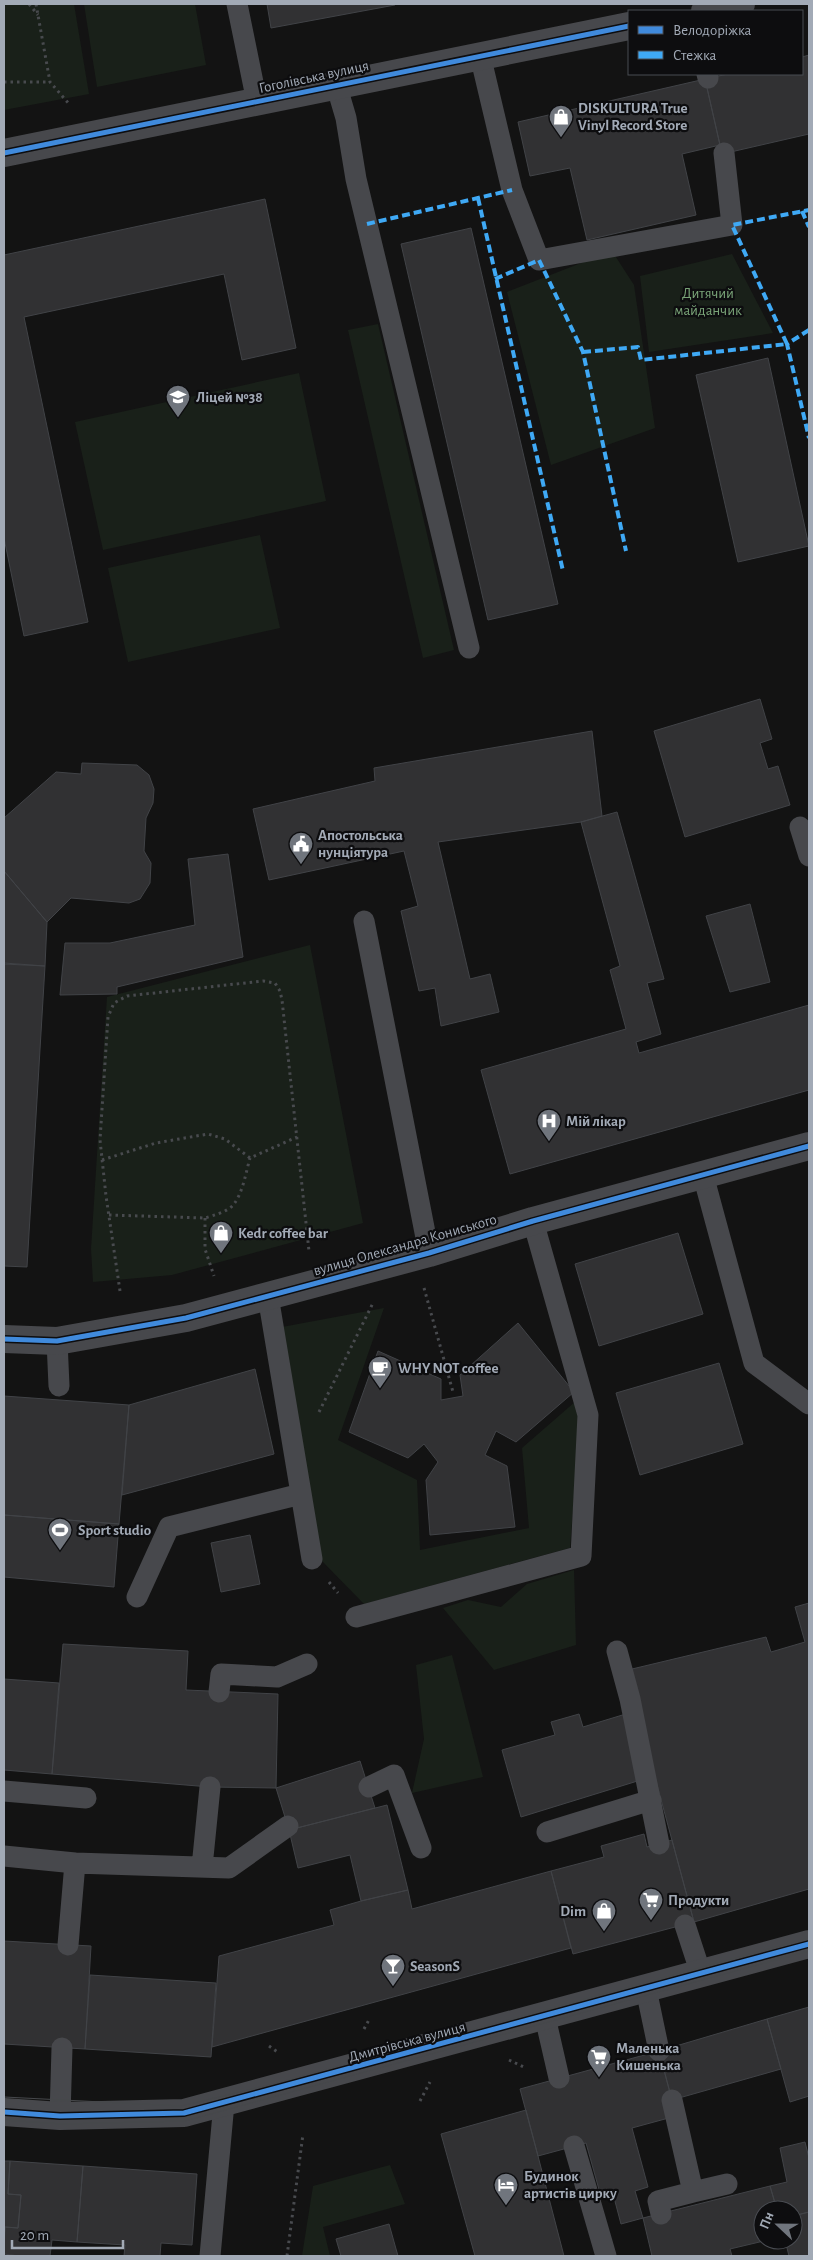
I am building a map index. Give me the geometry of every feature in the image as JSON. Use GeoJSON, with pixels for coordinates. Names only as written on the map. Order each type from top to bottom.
{"type":"FeatureCollection","features":[{"type":"Feature","properties":{"kind":"street"},"geometry":{"type":"LineString","coordinates":[[710,10],[741,4]]}},
{"type":"Feature","properties":{"kind":"street","name":"Гоголівська вулиця"},"geometry":{"type":"LineString","coordinates":[[4,153],[257,102],[336,84],[628,26]]}},
{"type":"Feature","properties":{"kind":"street","name":"вулиця Олександра Кониського"},"geometry":{"type":"LineString","coordinates":[[4,1339],[57,1341],[186,1318],[429,1253],[533,1221],[809,1146]]}},
{"type":"Feature","properties":{"kind":"street","name":"Дмитрівська вулиця"},"geometry":{"type":"LineString","coordinates":[[4,2112],[60,2116],[184,2114],[809,1944]]}},
{"type":"Feature","properties":{"kind":"lane"},"geometry":{"type":"LineString","coordinates":[[237,4],[257,102]]}},
{"type":"Feature","properties":{"kind":"lane"},"geometry":{"type":"LineString","coordinates":[[480,55],[512,190],[539,260],[732,225],[724,153]]}},
{"type":"Feature","properties":{"kind":"lane"},"geometry":{"type":"LineString","coordinates":[[336,84],[346,118],[356,179],[469,648]]}},
{"type":"Feature","properties":{"kind":"lane"},"geometry":{"type":"LineString","coordinates":[[800,827],[809,856]]}},
{"type":"Feature","properties":{"kind":"lane"},"geometry":{"type":"LineString","coordinates":[[364,921],[429,1253]]}},
{"type":"Feature","properties":{"kind":"lane"},"geometry":{"type":"LineString","coordinates":[[703,1175],[754,1362],[809,1404]]}},
{"type":"Feature","properties":{"kind":"lane"},"geometry":{"type":"LineString","coordinates":[[356,1617],[581,1556],[588,1415],[533,1221]]}},
{"type":"Feature","properties":{"kind":"lane"},"geometry":{"type":"LineString","coordinates":[[268,1296],[312,1559]]}},
{"type":"Feature","properties":{"kind":"lane"},"geometry":{"type":"LineString","coordinates":[[57,1341],[59,1386]]}},
{"type":"Feature","properties":{"kind":"lane"},"geometry":{"type":"LineString","coordinates":[[138,1597],[169,1527],[302,1494]]}},
{"type":"Feature","properties":{"kind":"lane"},"geometry":{"type":"LineString","coordinates":[[617,1651],[630,1699],[659,1844]]}},
{"type":"Feature","properties":{"kind":"lane"},"geometry":{"type":"LineString","coordinates":[[219,1692],[221,1674],[278,1677],[307,1664]]}},
{"type":"Feature","properties":{"kind":"lane"},"geometry":{"type":"LineString","coordinates":[[369,1787],[394,1775],[421,1848]]}},
{"type":"Feature","properties":{"kind":"lane"},"geometry":{"type":"LineString","coordinates":[[202,1867],[210,1787]]}},
{"type":"Feature","properties":{"kind":"lane"},"geometry":{"type":"LineString","coordinates":[[4,1792],[86,1798]]}},
{"type":"Feature","properties":{"kind":"lane"},"geometry":{"type":"LineString","coordinates":[[547,1832],[651,1800]]}},
{"type":"Feature","properties":{"kind":"lane"},"geometry":{"type":"LineString","coordinates":[[4,1856],[75,1863],[229,1868],[288,1826]]}},
{"type":"Feature","properties":{"kind":"lane"},"geometry":{"type":"LineString","coordinates":[[68,1945],[75,1863]]}},
{"type":"Feature","properties":{"kind":"lane"},"geometry":{"type":"LineString","coordinates":[[685,1925],[701,1974]]}},
{"type":"Feature","properties":{"kind":"lane"},"geometry":{"type":"LineString","coordinates":[[646,1989],[659,2051]]}},
{"type":"Feature","properties":{"kind":"lane"},"geometry":{"type":"LineString","coordinates":[[545,2017],[559,2078]]}},
{"type":"Feature","properties":{"kind":"lane"},"geometry":{"type":"LineString","coordinates":[[60,2116],[62,2048]]}},
{"type":"Feature","properties":{"kind":"lane"},"geometry":{"type":"LineString","coordinates":[[672,2100],[693,2192]]}},
{"type":"Feature","properties":{"kind":"lane"},"geometry":{"type":"LineString","coordinates":[[210,2256],[224,2103]]}},
{"type":"Feature","properties":{"kind":"lane"},"geometry":{"type":"LineString","coordinates":[[574,2146],[606,2256]]}},
{"type":"Feature","properties":{"kind":"lane"},"geometry":{"type":"LineString","coordinates":[[661,2214],[658,2201],[727,2184]]}},
{"type":"Feature","properties":{"kind":"path"},"geometry":{"type":"LineString","coordinates":[[29,4],[38,15]]}},
{"type":"Feature","properties":{"kind":"path"},"geometry":{"type":"LineString","coordinates":[[36,4],[50,82],[71,105]]}},
{"type":"Feature","properties":{"kind":"path"},"geometry":{"type":"LineString","coordinates":[[4,82],[50,82]]}},
{"type":"Feature","properties":{"kind":"path"},"geometry":{"type":"LineString","coordinates":[[120,1291],[100,1140],[108,1017],[114,1003],[128,996],[263,981],[275,984],[280,991],[310,1254]]}},
{"type":"Feature","properties":{"kind":"path"},"geometry":{"type":"LineString","coordinates":[[102,1160],[156,1142],[208,1134],[225,1139],[250,1158]]}},
{"type":"Feature","properties":{"kind":"path"},"geometry":{"type":"LineString","coordinates":[[250,1158],[297,1137]]}},
{"type":"Feature","properties":{"kind":"path"},"geometry":{"type":"LineString","coordinates":[[109,1215],[205,1218],[220,1213],[234,1205],[244,1182],[250,1158]]}},
{"type":"Feature","properties":{"kind":"path"},"geometry":{"type":"LineString","coordinates":[[205,1218],[204,1249],[214,1277]]}},
{"type":"Feature","properties":{"kind":"path"},"geometry":{"type":"LineString","coordinates":[[422,1280],[452,1392]]}},
{"type":"Feature","properties":{"kind":"path"},"geometry":{"type":"LineString","coordinates":[[295,1455],[376,1298]]}},
{"type":"Feature","properties":{"kind":"path"},"geometry":{"type":"LineString","coordinates":[[312,1559],[356,1617]]}},
{"type":"Feature","properties":{"kind":"path"},"geometry":{"type":"LineString","coordinates":[[509,2060],[531,2070]]}},
{"type":"Feature","properties":{"kind":"path"},"geometry":{"type":"LineString","coordinates":[[420,2101],[431,2079]]}},
{"type":"Feature","properties":{"kind":"path"},"geometry":{"type":"LineString","coordinates":[[288,2256],[303,2134]]}},
{"type":"Feature","properties":{"kind":"green space"},"geometry":{"type":"Polygon","coordinates":[[[4,4],[74,4],[89,94],[4,110],[4,4]]]}},
{"type":"Feature","properties":{"kind":"green space"},"geometry":{"type":"Polygon","coordinates":[[[84,4],[195,4],[206,65],[97,87],[84,4]]]}},
{"type":"Feature","properties":{"kind":"green space"},"geometry":{"type":"Polygon","coordinates":[[[612,251],[634,285],[655,428],[551,465],[507,292],[612,251]]]}},
{"type":"Feature","properties":{"kind":"green space","name":"Дитячий майданчик"},"geometry":{"type":"Polygon","coordinates":[[[732,254],[773,333],[649,352],[640,276],[732,254]]]}},
{"type":"Feature","properties":{"kind":"green space"},"geometry":{"type":"Polygon","coordinates":[[[378,324],[454,650],[423,658],[348,330],[378,324]]]}},
{"type":"Feature","properties":{"kind":"green space"},"geometry":{"type":"Polygon","coordinates":[[[299,373],[326,501],[103,550],[75,422],[299,373]]]}},
{"type":"Feature","properties":{"kind":"green space"},"geometry":{"type":"Polygon","coordinates":[[[260,535],[280,628],[128,662],[108,568],[260,535]]]}},
{"type":"Feature","properties":{"kind":"green space"},"geometry":{"type":"Polygon","coordinates":[[[310,945],[363,1223],[172,1275],[93,1282],[91,1249],[107,997],[310,945]]]}},
{"type":"Feature","properties":{"kind":"green space"},"geometry":{"type":"Polygon","coordinates":[[[384,1308],[338,1440],[417,1480],[420,1550],[529,1528],[522,1448],[576,1401],[580,1419],[570,1548],[364,1604],[321,1560],[282,1327],[384,1308]]]}},
{"type":"Feature","properties":{"kind":"green space"},"geometry":{"type":"Polygon","coordinates":[[[574,1570],[576,1645],[494,1670],[443,1608],[468,1600],[501,1607],[527,1584],[574,1570]]]}},
{"type":"Feature","properties":{"kind":"green space"},"geometry":{"type":"Polygon","coordinates":[[[452,1655],[483,1777],[412,1793],[424,1739],[416,1665],[452,1655]]]}},
{"type":"Feature","properties":{"kind":"green space"},"geometry":{"type":"Polygon","coordinates":[[[390,2165],[405,2204],[323,2227],[330,2256],[302,2256],[313,2186],[390,2165]]]}},
{"type":"Feature","properties":{"kind":"building"},"geometry":{"type":"Polygon","coordinates":[[[267,4],[394,4],[395,5],[271,28],[267,4]]]}},
{"type":"Feature","properties":{"kind":"building"},"geometry":{"type":"Polygon","coordinates":[[[809,55],[809,134],[722,154],[705,79],[723,75],[803,75],[803,57],[809,55]]]}},
{"type":"Feature","properties":{"kind":"building"},"geometry":{"type":"Polygon","coordinates":[[[705,79],[720,145],[682,154],[696,215],[587,240],[570,168],[530,176],[518,122],[705,79]]]}},
{"type":"Feature","properties":{"kind":"building"},"geometry":{"type":"Polygon","coordinates":[[[265,199],[296,348],[242,360],[224,274],[24,317],[88,622],[24,636],[4,538],[4,255],[265,199]]]}},
{"type":"Feature","properties":{"kind":"building"},"geometry":{"type":"Polygon","coordinates":[[[471,228],[558,604],[488,620],[401,244],[471,228]]]}},
{"type":"Feature","properties":{"kind":"building"},"geometry":{"type":"Polygon","coordinates":[[[768,358],[809,546],[738,562],[696,375],[768,358]]]}},
{"type":"Feature","properties":{"kind":"building"},"geometry":{"type":"Polygon","coordinates":[[[760,699],[772,739],[760,743],[768,769],[778,766],[790,805],[685,837],[654,731],[760,699]]]}},
{"type":"Feature","properties":{"kind":"building","name":"Апостольська нунціятура"},"geometry":{"type":"Polygon","coordinates":[[[592,731],[602,816],[581,822],[438,842],[470,979],[490,974],[499,1012],[441,1026],[435,988],[419,991],[401,911],[418,906],[404,851],[269,880],[253,809],[375,781],[374,768],[592,731]]]}},
{"type":"Feature","properties":{"kind":"building"},"geometry":{"type":"Polygon","coordinates":[[[82,763],[137,765],[149,775],[154,789],[153,803],[146,818],[144,851],[151,863],[150,883],[140,899],[129,903],[71,898],[47,922],[4,871],[4,818],[56,772],[81,774],[82,763]]]}},
{"type":"Feature","properties":{"kind":"building"},"geometry":{"type":"Polygon","coordinates":[[[617,812],[664,979],[647,983],[661,1034],[636,1042],[639,1053],[809,1005],[809,1090],[510,1174],[481,1070],[626,1029],[610,970],[620,966],[581,822],[617,812]]]}},
{"type":"Feature","properties":{"kind":"building"},"geometry":{"type":"Polygon","coordinates":[[[228,854],[243,957],[117,987],[117,994],[60,995],[65,943],[110,943],[195,925],[188,859],[228,854]]]}},
{"type":"Feature","properties":{"kind":"building"},"geometry":{"type":"Polygon","coordinates":[[[4,871],[47,922],[45,966],[4,963],[4,871]]]}},
{"type":"Feature","properties":{"kind":"building"},"geometry":{"type":"Polygon","coordinates":[[[750,904],[770,982],[730,992],[706,916],[750,904]]]}},
{"type":"Feature","properties":{"kind":"building"},"geometry":{"type":"Polygon","coordinates":[[[4,964],[45,966],[27,1267],[4,1266],[4,964]]]}},
{"type":"Feature","properties":{"kind":"building"},"geometry":{"type":"Polygon","coordinates":[[[678,1233],[703,1314],[599,1346],[575,1264],[678,1233]]]}},
{"type":"Feature","properties":{"kind":"building"},"geometry":{"type":"Polygon","coordinates":[[[518,1323],[574,1392],[516,1442],[496,1431],[485,1455],[507,1466],[515,1527],[430,1535],[426,1480],[438,1462],[424,1444],[408,1458],[349,1432],[378,1351],[441,1379],[441,1400],[463,1396],[460,1375],[518,1323]]]}},
{"type":"Feature","properties":{"kind":"building"},"geometry":{"type":"Polygon","coordinates":[[[719,1363],[743,1444],[640,1475],[616,1393],[719,1363]]]}},
{"type":"Feature","properties":{"kind":"building"},"geometry":{"type":"Polygon","coordinates":[[[255,1369],[274,1454],[122,1495],[129,1405],[255,1369]]]}},
{"type":"Feature","properties":{"kind":"building"},"geometry":{"type":"Polygon","coordinates":[[[4,1396],[129,1405],[119,1524],[4,1515],[4,1396]]]}},
{"type":"Feature","properties":{"kind":"building","name":"Sport studio"},"geometry":{"type":"Polygon","coordinates":[[[4,1515],[119,1524],[114,1587],[4,1577],[4,1515]]]}},
{"type":"Feature","properties":{"kind":"building"},"geometry":{"type":"Polygon","coordinates":[[[250,1535],[260,1584],[221,1592],[211,1543],[250,1535]]]}},
{"type":"Feature","properties":{"kind":"building"},"geometry":{"type":"Polygon","coordinates":[[[809,1603],[809,1889],[694,1922],[652,1766],[632,1669],[766,1637],[771,1652],[805,1642],[795,1607],[809,1603]]]}},
{"type":"Feature","properties":{"kind":"building"},"geometry":{"type":"Polygon","coordinates":[[[63,1644],[188,1651],[186,1690],[278,1694],[276,1788],[210,1787],[52,1774],[63,1644]]]}},
{"type":"Feature","properties":{"kind":"building"},"geometry":{"type":"Polygon","coordinates":[[[4,1679],[59,1683],[52,1774],[4,1770],[4,1679]]]}},
{"type":"Feature","properties":{"kind":"building"},"geometry":{"type":"Polygon","coordinates":[[[629,1713],[644,1779],[521,1817],[502,1750],[555,1735],[551,1722],[579,1714],[583,1727],[629,1713]]]}},
{"type":"Feature","properties":{"kind":"building"},"geometry":{"type":"Polygon","coordinates":[[[360,1761],[375,1808],[289,1830],[276,1788],[360,1761]]]}},
{"type":"Feature","properties":{"kind":"building"},"geometry":{"type":"Polygon","coordinates":[[[387,1805],[408,1890],[361,1901],[350,1855],[298,1868],[289,1830],[387,1805]]]}},
{"type":"Feature","properties":{"kind":"building"},"geometry":{"type":"Polygon","coordinates":[[[644,1834],[647,1847],[672,1840],[694,1922],[573,1954],[551,1871],[604,1857],[601,1846],[644,1834]]]}},
{"type":"Feature","properties":{"kind":"building"},"geometry":{"type":"Polygon","coordinates":[[[551,1871],[571,1948],[212,2047],[219,1956],[334,1925],[330,1910],[361,1901],[408,1890],[412,1909],[551,1871]]]}},
{"type":"Feature","properties":{"kind":"building"},"geometry":{"type":"Polygon","coordinates":[[[4,1941],[91,1946],[85,2049],[4,2044],[4,1941]]]}},
{"type":"Feature","properties":{"kind":"building"},"geometry":{"type":"Polygon","coordinates":[[[90,1975],[216,1983],[211,2057],[85,2049],[90,1975]]]}},
{"type":"Feature","properties":{"kind":"building"},"geometry":{"type":"Polygon","coordinates":[[[809,2007],[809,2096],[790,2102],[767,2019],[809,2007]]]}},
{"type":"Feature","properties":{"kind":"building"},"geometry":{"type":"Polygon","coordinates":[[[767,2019],[781,2069],[672,2100],[659,2051],[767,2019]]]}},
{"type":"Feature","properties":{"kind":"building"},"geometry":{"type":"Polygon","coordinates":[[[659,2051],[676,2116],[632,2128],[648,2187],[635,2191],[643,2218],[621,2224],[612,2190],[600,2193],[586,2143],[538,2156],[520,2089],[659,2051]]]}},
{"type":"Feature","properties":{"kind":"building","name":"Будинок артистів цирку"},"geometry":{"type":"Polygon","coordinates":[[[526,2110],[564,2256],[475,2256],[441,2134],[526,2110]]]}},
{"type":"Feature","properties":{"kind":"building"},"geometry":{"type":"Polygon","coordinates":[[[805,2142],[809,2158],[809,2212],[803,2214],[803,2200],[774,2200],[770,2186],[787,2182],[780,2148],[805,2142]]]}},
{"type":"Feature","properties":{"kind":"building"},"geometry":{"type":"Polygon","coordinates":[[[4,2161],[10,2161],[8,2194],[21,2195],[18,2228],[5,2227],[4,2239],[4,2161]]]}},
{"type":"Feature","properties":{"kind":"building"},"geometry":{"type":"Polygon","coordinates":[[[10,2161],[83,2166],[77,2242],[52,2240],[50,2256],[4,2254],[5,2227],[18,2228],[21,2195],[8,2194],[10,2161]]]}},
{"type":"Feature","properties":{"kind":"building"},"geometry":{"type":"Polygon","coordinates":[[[83,2166],[197,2174],[192,2245],[161,2243],[160,2256],[124,2256],[125,2245],[77,2242],[83,2166]]]}},
{"type":"Feature","properties":{"kind":"building"},"geometry":{"type":"Polygon","coordinates":[[[770,2186],[774,2200],[753,2200],[753,2244],[730,2249],[732,2256],[652,2256],[643,2218],[770,2186]]]}},
{"type":"Feature","properties":{"kind":"building"},"geometry":{"type":"Polygon","coordinates":[[[809,2212],[809,2256],[789,2256],[788,2250],[803,2250],[803,2214],[809,2212]]]}},
{"type":"Feature","properties":{"kind":"building"},"geometry":{"type":"Polygon","coordinates":[[[389,2224],[398,2256],[341,2256],[336,2239],[389,2224]]]}},
{"type":"Feature","properties":{"kind":"tram line"},"geometry":{"type":"LineString","coordinates":[[4,2097],[181,2106],[273,2084],[809,1938]]}},
{"type":"Feature","properties":{"kind":"tram line"},"geometry":{"type":"LineString","coordinates":[[4,2120],[62,2124],[185,2121],[809,1951]]}},
{"type":"Feature","properties":{"kind":"marked path"},"geometry":{"type":"LineString","coordinates":[[367,224],[512,190]]}},
{"type":"Feature","properties":{"kind":"marked path"},"geometry":{"type":"LineString","coordinates":[[478,198],[563,571]]}},
{"type":"Feature","properties":{"kind":"marked path"},"geometry":{"type":"LineString","coordinates":[[583,352],[638,347],[641,360],[787,344],[732,225],[809,210]]}},
{"type":"Feature","properties":{"kind":"marked path"},"geometry":{"type":"LineString","coordinates":[[802,211],[809,227]]}},
{"type":"Feature","properties":{"kind":"marked path"},"geometry":{"type":"LineString","coordinates":[[495,279],[539,260],[583,352],[626,551]]}},
{"type":"Feature","properties":{"kind":"marked path"},"geometry":{"type":"LineString","coordinates":[[809,330],[787,344],[809,438]]}},
{"type":"Feature","properties":{"kind":"cycle path"},"geometry":{"type":"LineString","coordinates":[[4,153],[628,26]]}},
{"type":"Feature","properties":{"kind":"cycle path"},"geometry":{"type":"LineString","coordinates":[[4,1339],[57,1341],[186,1318],[429,1253],[533,1221],[809,1146]]}},
{"type":"Feature","properties":{"kind":"cycle path"},"geometry":{"type":"LineString","coordinates":[[4,2112],[60,2116],[184,2113],[809,1944]]}},
{"type":"Feature","properties":{"kind":"place","name":"DISKULTURA True Vinyl Record Store"},"geometry":{"type":"Point","coordinates":[561,138]}},
{"type":"Feature","properties":{"kind":"place","name":"Ліцей №38"},"geometry":{"type":"Point","coordinates":[178,418]}},
{"type":"Feature","properties":{"kind":"place","name":"Апостольська нунціятура"},"geometry":{"type":"Point","coordinates":[301,865]}},
{"type":"Feature","properties":{"kind":"place","name":"Мій лікар"},"geometry":{"type":"Point","coordinates":[549,1142]}},
{"type":"Feature","properties":{"kind":"place","name":"Kedr coffee bar"},"geometry":{"type":"Point","coordinates":[221,1254]}},
{"type":"Feature","properties":{"kind":"place","name":"WHY NOT coffee"},"geometry":{"type":"Point","coordinates":[380,1389]}},
{"type":"Feature","properties":{"kind":"place","name":"Sport studio"},"geometry":{"type":"Point","coordinates":[60,1551]}},
{"type":"Feature","properties":{"kind":"place","name":"Продукти"},"geometry":{"type":"Point","coordinates":[651,1921]}},
{"type":"Feature","properties":{"kind":"place","name":"Dim"},"geometry":{"type":"Point","coordinates":[604,1932]}},
{"type":"Feature","properties":{"kind":"place","name":"SeasonS"},"geometry":{"type":"Point","coordinates":[393,1987]}},
{"type":"Feature","properties":{"kind":"place","name":"Маленька Кишенька"},"geometry":{"type":"Point","coordinates":[599,2078]}},
{"type":"Feature","properties":{"kind":"place","name":"Будинок артистів цирку"},"geometry":{"type":"Point","coordinates":[506,2206]}}]}
